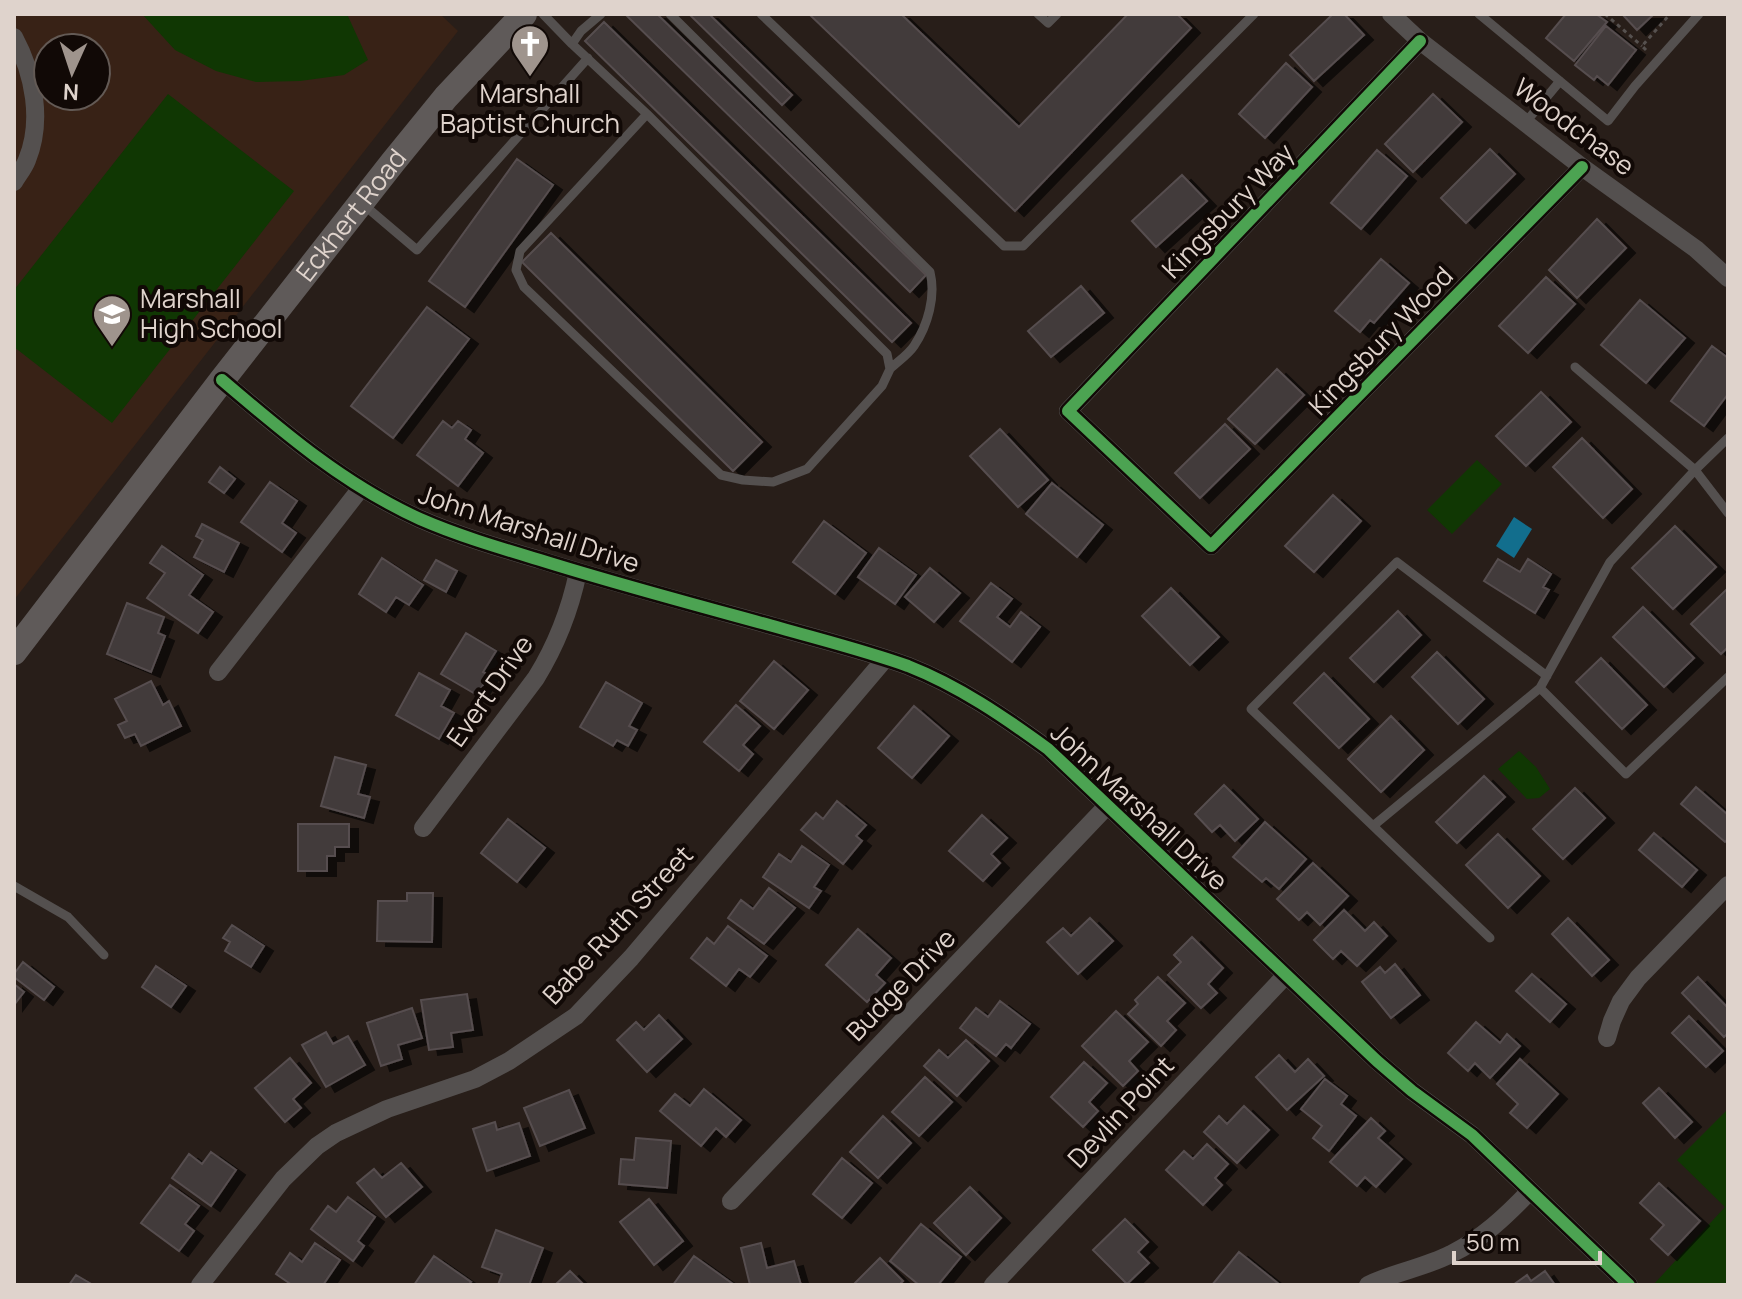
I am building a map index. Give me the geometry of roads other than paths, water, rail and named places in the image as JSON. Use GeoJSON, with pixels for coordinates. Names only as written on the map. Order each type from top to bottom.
{"type":"FeatureCollection","features":[{"type":"Feature","properties":{"kind":"main road","name":"Eckhert Road"},"geometry":{"type":"LineString","coordinates":[[14,652],[361,203],[446,97],[524,14]]}},
{"type":"Feature","properties":{"kind":"street","name":"Woodchase"},"geometry":{"type":"LineString","coordinates":[[1391,14],[1420,41],[1582,167],[1696,249],[1728,278]]}},
{"type":"Feature","properties":{"kind":"street"},"geometry":{"type":"LineString","coordinates":[[14,37],[32,77],[35,129],[27,161],[14,182]]}},
{"type":"Feature","properties":{"kind":"street","name":"Kingsbury Way"},"geometry":{"type":"LineString","coordinates":[[1211,546],[1068,411],[1420,41]]}},
{"type":"Feature","properties":{"kind":"street","name":"Kingsbury Wood"},"geometry":{"type":"LineString","coordinates":[[1211,546],[1582,167]]}},
{"type":"Feature","properties":{"kind":"street","name":"John Marshall Drive"},"geometry":{"type":"LineString","coordinates":[[222,380],[276,427],[331,468],[361,488],[419,518],[578,572],[909,667],[958,689],[999,714],[1048,749],[1377,1061],[1472,1135],[1629,1285]]}},
{"type":"Feature","properties":{"kind":"street"},"geometry":{"type":"LineString","coordinates":[[218,672],[361,488]]}},
{"type":"Feature","properties":{"kind":"street","name":"Evert Drive"},"geometry":{"type":"LineString","coordinates":[[423,828],[547,661],[565,623],[578,572]]}},
{"type":"Feature","properties":{"kind":"street","name":"Babe Ruth Street"},"geometry":{"type":"LineString","coordinates":[[200,1285],[283,1179],[317,1146],[336,1133],[387,1109],[475,1079],[509,1061],[576,1016],[631,958],[885,659]]}},
{"type":"Feature","properties":{"kind":"street","name":"Budge Drive"},"geometry":{"type":"LineString","coordinates":[[731,1201],[1108,805]]}},
{"type":"Feature","properties":{"kind":"street"},"geometry":{"type":"LineString","coordinates":[[1607,1038],[1621,1001],[1638,978],[1728,885]]}},
{"type":"Feature","properties":{"kind":"street","name":"Devlin Point"},"geometry":{"type":"LineString","coordinates":[[993,1285],[1286,975]]}},
{"type":"Feature","properties":{"kind":"street"},"geometry":{"type":"LineString","coordinates":[[1368,1285],[1450,1255],[1468,1245],[1500,1222],[1530,1191]]}},
{"type":"Feature","properties":{"kind":"lane"},"geometry":{"type":"LineString","coordinates":[[543,14],[887,354],[890,369]]}},
{"type":"Feature","properties":{"kind":"lane"},"geometry":{"type":"LineString","coordinates":[[572,44],[581,31],[601,14]]}},
{"type":"Feature","properties":{"kind":"lane"},"geometry":{"type":"LineString","coordinates":[[647,114],[520,251],[516,270],[524,287],[721,475],[773,482],[807,469],[882,386],[890,369],[913,347],[932,298],[930,272],[670,14]]}},
{"type":"Feature","properties":{"kind":"lane"},"geometry":{"type":"LineString","coordinates":[[761,14],[1004,246],[1023,246],[1254,14]]}},
{"type":"Feature","properties":{"kind":"lane"},"geometry":{"type":"LineString","coordinates":[[1038,14],[1048,23],[1057,14]]}},
{"type":"Feature","properties":{"kind":"lane"},"geometry":{"type":"LineString","coordinates":[[1479,14],[1608,121],[1699,14]]}},
{"type":"Feature","properties":{"kind":"lane"},"geometry":{"type":"LineString","coordinates":[[361,203],[417,250],[588,58]]}},
{"type":"Feature","properties":{"kind":"lane"},"geometry":{"type":"LineString","coordinates":[[1525,123],[1560,81]]}},
{"type":"Feature","properties":{"kind":"lane"},"geometry":{"type":"LineString","coordinates":[[1575,367],[1695,470],[1728,513]]}},
{"type":"Feature","properties":{"kind":"lane"},"geometry":{"type":"LineString","coordinates":[[1373,826],[1540,688],[1610,562],[1728,438]]}},
{"type":"Feature","properties":{"kind":"lane"},"geometry":{"type":"LineString","coordinates":[[1490,938],[1251,709],[1397,562],[1547,676]]}},
{"type":"Feature","properties":{"kind":"lane"},"geometry":{"type":"LineString","coordinates":[[1540,688],[1626,774],[1728,677]]}},
{"type":"Feature","properties":{"kind":"lane"},"geometry":{"type":"LineString","coordinates":[[14,886],[68,917],[104,955]]}},
{"type":"Feature","properties":{"kind":"water"},"geometry":{"type":"Polygon","coordinates":[[[1514,517],[1532,529],[1514,558],[1496,546],[1514,517]]]}},
{"type":"Feature","properties":{"kind":"place","name":"Marshall Baptist Church"},"geometry":{"type":"Point","coordinates":[530,78]}},
{"type":"Feature","properties":{"kind":"place","name":"Marshall High School"},"geometry":{"type":"Point","coordinates":[112,348]}}]}
